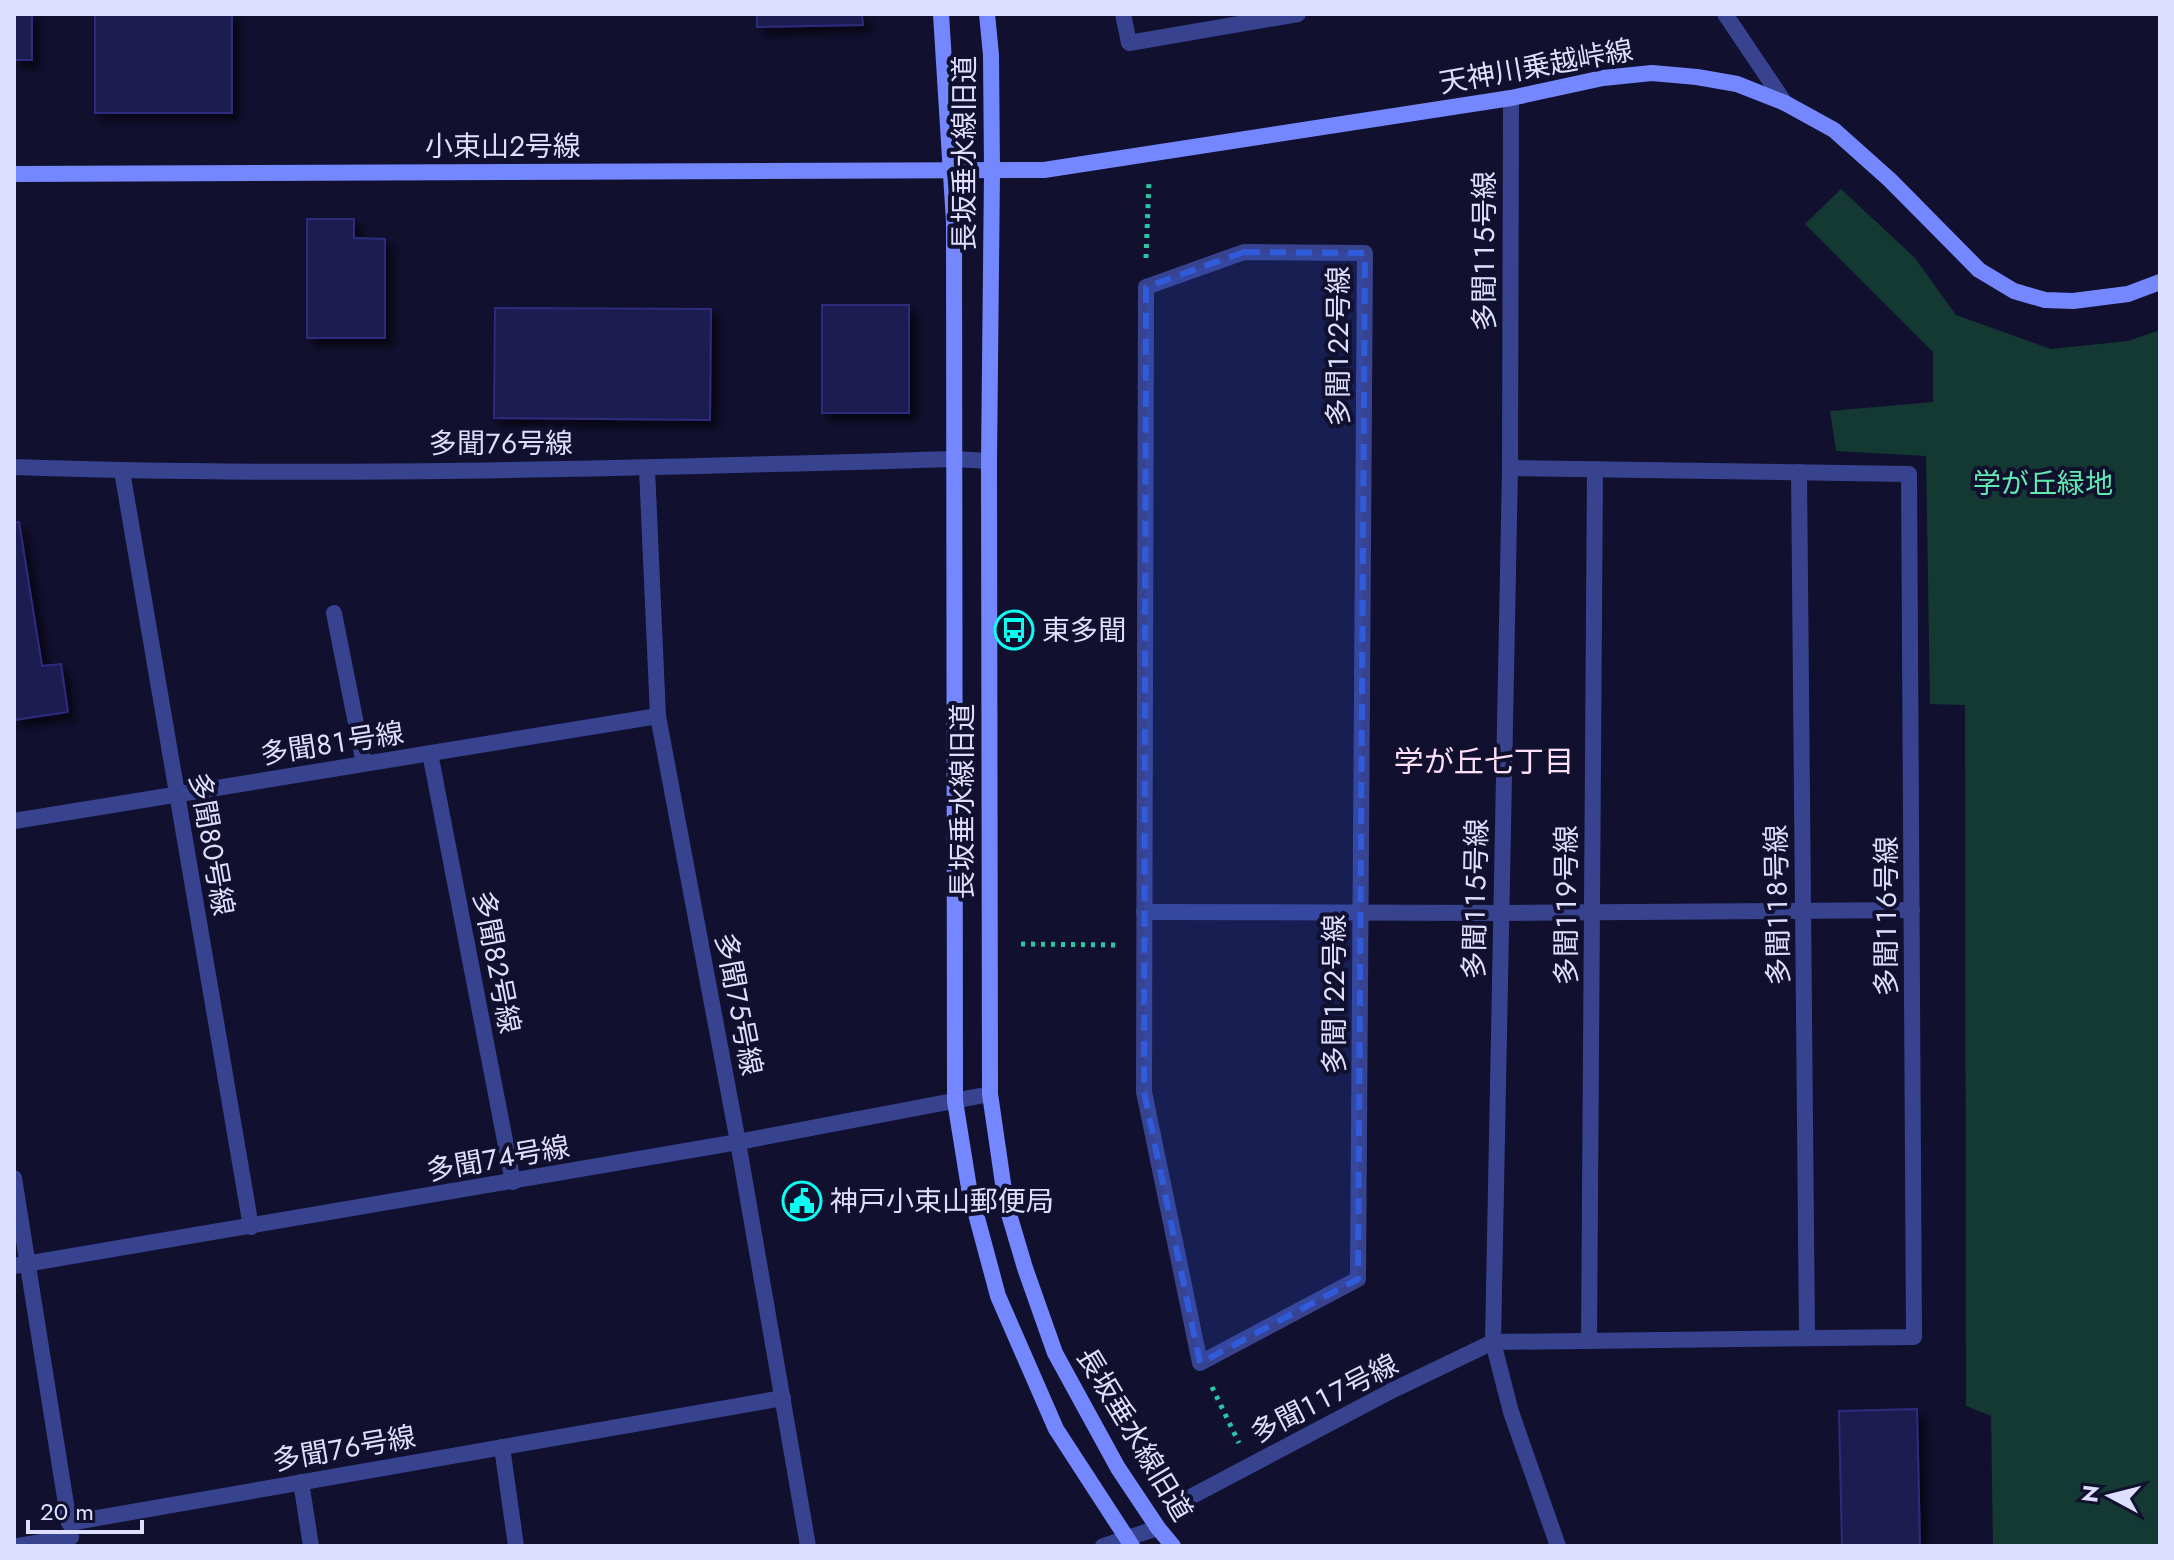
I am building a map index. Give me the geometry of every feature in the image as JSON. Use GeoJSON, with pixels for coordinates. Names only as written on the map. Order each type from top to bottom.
{"type":"FeatureCollection","features":[{"type":"Feature","properties":{"kind":"street","name":"長坂垂水線旧道"},"geometry":{"type":"LineString","coordinates":[[941,14],[954,222],[955,1101],[969,1188],[998,1296],[1056,1429],[1129,1543]]}},
{"type":"Feature","properties":{"kind":"street","name":"長坂垂水線旧道"},"geometry":{"type":"LineString","coordinates":[[987,14],[991,55],[992,171],[990,1094],[1006,1204],[1055,1353],[1118,1468],[1173,1546]]}},
{"type":"Feature","properties":{"kind":"street"},"geometry":{"type":"LineString","coordinates":[[1123,14],[1129,43],[1298,14]]}},
{"type":"Feature","properties":{"kind":"street"},"geometry":{"type":"LineString","coordinates":[[1725,14],[1785,103]]}},
{"type":"Feature","properties":{"kind":"street","name":"天神川乗越峠線"},"geometry":{"type":"LineString","coordinates":[[992,171],[1044,170],[1511,98],[1603,78],[1652,73],[1697,77],[1737,84],[1785,103],[1834,130],[1890,180],[1979,270],[2005,287],[2045,300],[2073,301],[2128,294],[2160,282]]}},
{"type":"Feature","properties":{"kind":"street","name":"多聞１１５号線"},"geometry":{"type":"LineString","coordinates":[[1511,98],[1510,468],[1493,1342],[1511,1412],[1558,1546]]}},
{"type":"Feature","properties":{"kind":"street","name":"小束山２号線"},"geometry":{"type":"LineString","coordinates":[[14,174],[992,171]]}},
{"type":"Feature","properties":{"kind":"street","name":"多聞１２２号線"},"geometry":{"type":"LineString","coordinates":[[1146,287],[1244,252],[1365,253],[1358,1279],[1200,1363]]}},
{"type":"Feature","properties":{"kind":"street"},"geometry":{"type":"LineString","coordinates":[[1146,287],[1144,1092],[1200,1363]]}},
{"type":"Feature","properties":{"kind":"street","name":"多聞７６号線"},"geometry":{"type":"LineString","coordinates":[[14,467],[122,471],[647,469],[954,459],[989,461]]}},
{"type":"Feature","properties":{"kind":"street","name":"多聞１１６号線"},"geometry":{"type":"LineString","coordinates":[[1493,1342],[1914,1337],[1909,474],[1510,468]]}},
{"type":"Feature","properties":{"kind":"street","name":"多聞７５号線"},"geometry":{"type":"LineString","coordinates":[[647,469],[658,716],[738,1142],[808,1546]]}},
{"type":"Feature","properties":{"kind":"street","name":"多聞１１９号線"},"geometry":{"type":"LineString","coordinates":[[1589,1341],[1595,469]]}},
{"type":"Feature","properties":{"kind":"street","name":"多聞８０号線"},"geometry":{"type":"LineString","coordinates":[[122,471],[251,1227]]}},
{"type":"Feature","properties":{"kind":"street","name":"多聞１１８号線"},"geometry":{"type":"LineString","coordinates":[[1799,472],[1807,1338]]}},
{"type":"Feature","properties":{"kind":"street"},"geometry":{"type":"LineString","coordinates":[[334,613],[364,764]]}},
{"type":"Feature","properties":{"kind":"street","name":"多聞８１号線"},"geometry":{"type":"LineString","coordinates":[[14,821],[658,716]]}},
{"type":"Feature","properties":{"kind":"street","name":"多聞８２号線"},"geometry":{"type":"LineString","coordinates":[[430,753],[513,1182]]}},
{"type":"Feature","properties":{"kind":"street"},"geometry":{"type":"LineString","coordinates":[[1144,912],[1912,910]]}},
{"type":"Feature","properties":{"kind":"street","name":"多聞７４号線"},"geometry":{"type":"LineString","coordinates":[[21,1265],[513,1182],[990,1094]]}},
{"type":"Feature","properties":{"kind":"street"},"geometry":{"type":"LineString","coordinates":[[14,1178],[21,1265],[71,1535]]}},
{"type":"Feature","properties":{"kind":"street","name":"多聞１１７号線"},"geometry":{"type":"LineString","coordinates":[[1181,1502],[1391,1391],[1493,1342]]}},
{"type":"Feature","properties":{"kind":"street","name":"多聞７６号線"},"geometry":{"type":"LineString","coordinates":[[18,1546],[301,1482],[783,1398]]}},
{"type":"Feature","properties":{"kind":"street"},"geometry":{"type":"LineString","coordinates":[[502,1447],[516,1546]]}},
{"type":"Feature","properties":{"kind":"street"},"geometry":{"type":"LineString","coordinates":[[301,1482],[311,1546]]}},
{"type":"Feature","properties":{"kind":"street"},"geometry":{"type":"LineString","coordinates":[[1103,1546],[1129,1543],[1158,1528]]}},
{"type":"Feature","properties":{"kind":"path"},"geometry":{"type":"LineString","coordinates":[[1146,287],[1149,154]]}},
{"type":"Feature","properties":{"kind":"path"},"geometry":{"type":"LineString","coordinates":[[1021,944],[1144,945]]}},
{"type":"Feature","properties":{"kind":"path"},"geometry":{"type":"LineString","coordinates":[[1200,1363],[1250,1465]]}},
{"type":"Feature","properties":{"kind":"highlighted area"},"geometry":{"type":"Polygon","coordinates":[[[1244,252],[1365,253],[1358,1279],[1200,1363],[1144,1092],[1146,287],[1244,252]]]}},
{"type":"Feature","properties":{"kind":"green space","name":"学が丘緑地"},"geometry":{"type":"Polygon","coordinates":[[[1841,189],[1915,258],[1956,315],[2051,349],[2128,341],[2160,330],[2160,1546],[1993,1546],[1991,1416],[1966,1406],[1965,705],[1930,704],[1926,456],[1836,451],[1830,411],[1933,402],[1933,352],[1805,224],[1841,189]]]}},
{"type":"Feature","properties":{"kind":"building"},"geometry":{"type":"Polygon","coordinates":[[[14,14],[32,14],[32,60],[14,60],[14,14]]]}},
{"type":"Feature","properties":{"kind":"building"},"geometry":{"type":"Polygon","coordinates":[[[95,14],[232,14],[232,113],[95,113],[95,14]]]}},
{"type":"Feature","properties":{"kind":"building"},"geometry":{"type":"Polygon","coordinates":[[[757,14],[862,14],[863,25],[757,27],[757,14]]]}},
{"type":"Feature","properties":{"kind":"building"},"geometry":{"type":"Polygon","coordinates":[[[307,219],[354,219],[354,238],[385,239],[385,338],[307,338],[307,219]]]}},
{"type":"Feature","properties":{"kind":"building"},"geometry":{"type":"Polygon","coordinates":[[[822,305],[909,305],[909,413],[822,413],[822,305]]]}},
{"type":"Feature","properties":{"kind":"building"},"geometry":{"type":"Polygon","coordinates":[[[495,308],[711,309],[710,420],[494,418],[495,308]]]}},
{"type":"Feature","properties":{"kind":"building"},"geometry":{"type":"Polygon","coordinates":[[[19,522],[42,666],[61,664],[68,712],[14,720],[14,523],[19,522]]]}},
{"type":"Feature","properties":{"kind":"building"},"geometry":{"type":"Polygon","coordinates":[[[1917,1409],[1920,1546],[1842,1546],[1839,1411],[1917,1409]]]}},
{"type":"Feature","properties":{"kind":"place","name":"東多聞"},"geometry":{"type":"Point","coordinates":[1014,630]}},
{"type":"Feature","properties":{"kind":"place","name":"神戸小束山郵便局"},"geometry":{"type":"Point","coordinates":[802,1201]}},
{"type":"Feature","properties":{"kind":"district","name":"学が丘七丁目"},"geometry":{"type":"Point","coordinates":[1484,762]}}]}
